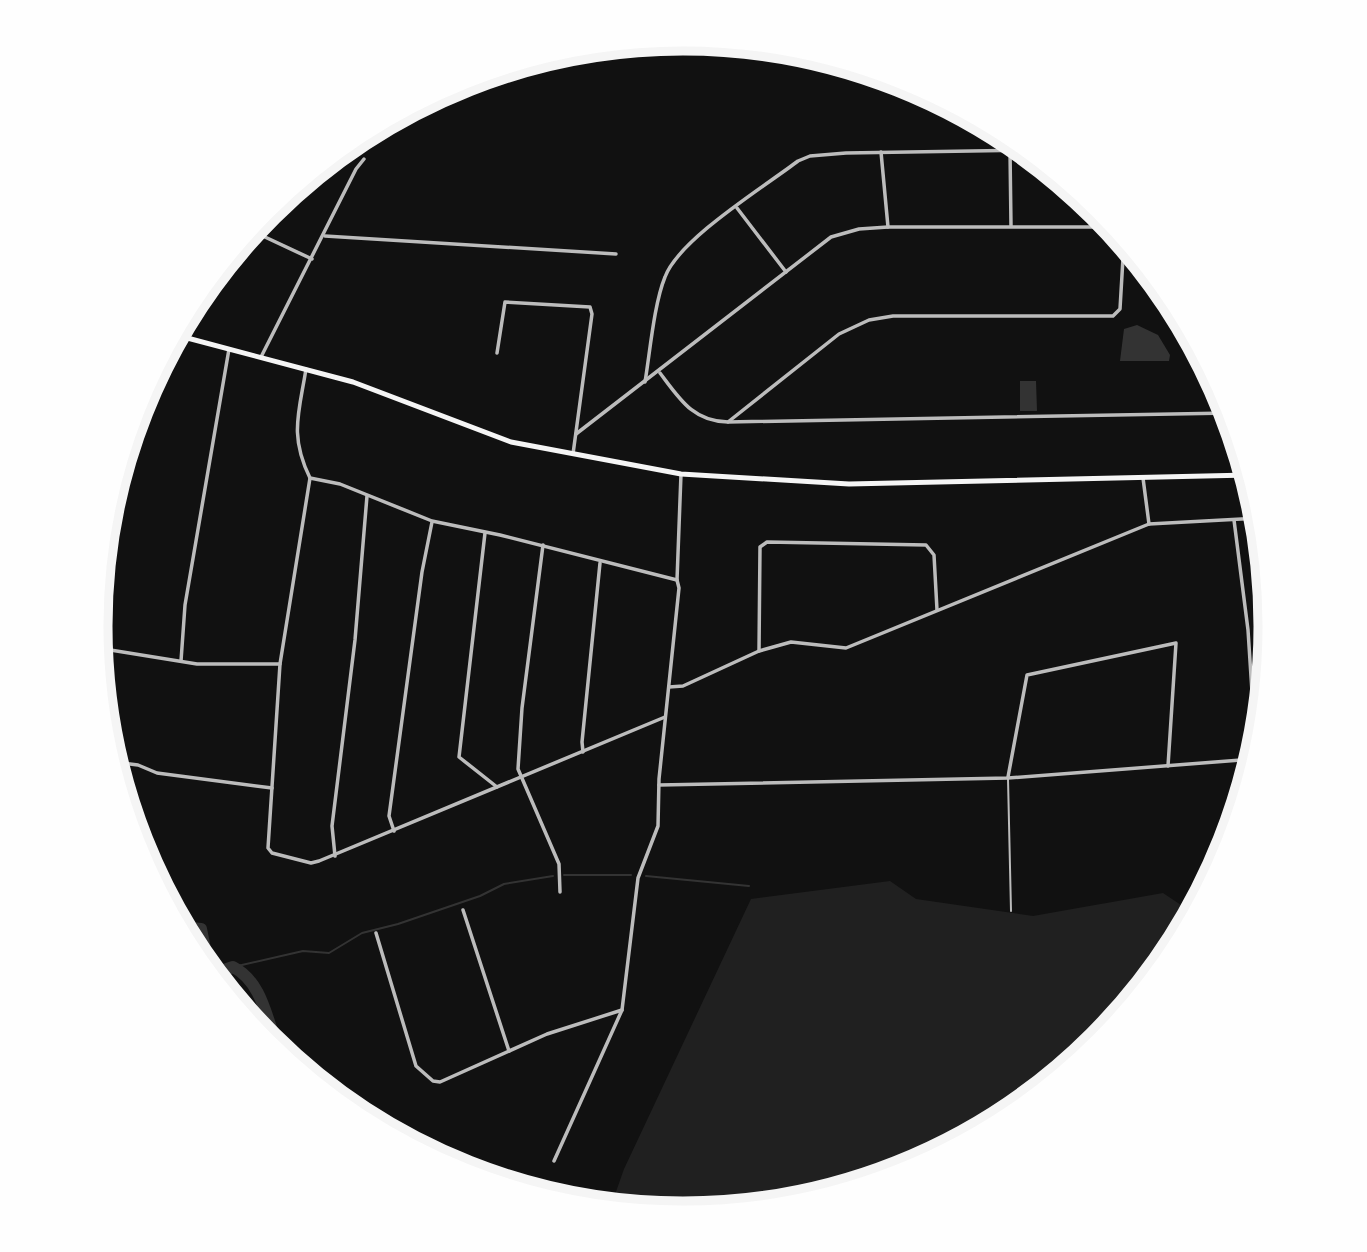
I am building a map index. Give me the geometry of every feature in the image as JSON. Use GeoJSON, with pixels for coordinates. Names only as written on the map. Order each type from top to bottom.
{"type":"FeatureCollection","features":[{"type":"Feature","properties":{"kind":"main road"},"geometry":{"type":"LineString","coordinates":[[185,337],[389,394],[472,429],[572,456],[681,474],[863,484],[1238,475]]}},
{"type":"Feature","properties":{"kind":"street"},"geometry":{"type":"LineString","coordinates":[[645,384],[664,278],[673,262],[691,243],[798,161],[810,156],[880,152],[1007,151]]}},
{"type":"Feature","properties":{"kind":"street"},"geometry":{"type":"LineString","coordinates":[[880,152],[888,228]]}},
{"type":"Feature","properties":{"kind":"street"},"geometry":{"type":"LineString","coordinates":[[1010,153],[1011,226]]}},
{"type":"Feature","properties":{"kind":"street"},"geometry":{"type":"LineString","coordinates":[[261,357],[325,236],[356,169],[364,159]]}},
{"type":"Feature","properties":{"kind":"street"},"geometry":{"type":"LineString","coordinates":[[737,208],[786,272]]}},
{"type":"Feature","properties":{"kind":"street"},"geometry":{"type":"LineString","coordinates":[[576,435],[660,373],[831,237],[859,229],[1097,227]]}},
{"type":"Feature","properties":{"kind":"street"},"geometry":{"type":"LineString","coordinates":[[261,236],[312,259]]}},
{"type":"Feature","properties":{"kind":"street"},"geometry":{"type":"LineString","coordinates":[[325,236],[616,254]]}},
{"type":"Feature","properties":{"kind":"street"},"geometry":{"type":"LineString","coordinates":[[728,422],[839,334],[869,320],[893,316],[1113,316],[1120,309],[1123,256]]}},
{"type":"Feature","properties":{"kind":"street"},"geometry":{"type":"LineString","coordinates":[[497,353],[505,302],[590,307],[593,314],[572,456]]}},
{"type":"Feature","properties":{"kind":"street"},"geometry":{"type":"LineString","coordinates":[[181,661],[185,605],[229,349]]}},
{"type":"Feature","properties":{"kind":"street"},"geometry":{"type":"LineString","coordinates":[[306,369],[296,429],[297,446],[310,478],[280,664],[268,848],[272,853],[312,863],[334,856],[666,717]]}},
{"type":"Feature","properties":{"kind":"street"},"geometry":{"type":"LineString","coordinates":[[660,373],[693,413],[704,420],[728,422],[1218,413]]}},
{"type":"Feature","properties":{"kind":"street"},"geometry":{"type":"LineString","coordinates":[[554,1161],[622,1010],[638,878],[658,826],[659,785],[679,588],[677,580],[681,474]]}},
{"type":"Feature","properties":{"kind":"street"},"geometry":{"type":"LineString","coordinates":[[1143,476],[1149,524]]}},
{"type":"Feature","properties":{"kind":"street"},"geometry":{"type":"LineString","coordinates":[[310,478],[367,495],[432,522],[543,545],[677,580]]}},
{"type":"Feature","properties":{"kind":"street"},"geometry":{"type":"LineString","coordinates":[[334,856],[332,826],[355,640],[367,495]]}},
{"type":"Feature","properties":{"kind":"street"},"geometry":{"type":"LineString","coordinates":[[669,687],[683,686],[759,651],[791,642],[846,648],[1149,524],[1249,518]]}},
{"type":"Feature","properties":{"kind":"street"},"geometry":{"type":"LineString","coordinates":[[1234,519],[1248,630],[1252,711]]}},
{"type":"Feature","properties":{"kind":"street"},"geometry":{"type":"LineString","coordinates":[[394,831],[389,816],[422,572],[432,522]]}},
{"type":"Feature","properties":{"kind":"street"},"geometry":{"type":"LineString","coordinates":[[485,533],[459,757],[497,787]]}},
{"type":"Feature","properties":{"kind":"street"},"geometry":{"type":"LineString","coordinates":[[759,651],[760,547],[768,542],[926,545],[934,555],[937,611]]}},
{"type":"Feature","properties":{"kind":"street"},"geometry":{"type":"LineString","coordinates":[[543,545],[522,708],[518,769],[524,777],[559,864],[560,892]]}},
{"type":"Feature","properties":{"kind":"street"},"geometry":{"type":"LineString","coordinates":[[583,752],[600,562]]}},
{"type":"Feature","properties":{"kind":"street"},"geometry":{"type":"LineString","coordinates":[[1008,778],[1027,675],[1176,643],[1168,766]]}},
{"type":"Feature","properties":{"kind":"street"},"geometry":{"type":"LineString","coordinates":[[109,650],[181,661],[280,664]]}},
{"type":"Feature","properties":{"kind":"street"},"geometry":{"type":"LineString","coordinates":[[659,785],[1008,778],[1243,758]]}},
{"type":"Feature","properties":{"kind":"street"},"geometry":{"type":"LineString","coordinates":[[125,764],[148,768],[157,773],[272,788]]}},
{"type":"Feature","properties":{"kind":"street"},"geometry":{"type":"LineString","coordinates":[[463,910],[509,1051]]}},
{"type":"Feature","properties":{"kind":"street"},"geometry":{"type":"LineString","coordinates":[[376,933],[416,1066],[428,1077],[440,1082],[547,1034],[622,1010]]}},
{"type":"Feature","properties":{"kind":"lane"},"geometry":{"type":"LineString","coordinates":[[1008,778],[1011,911]]}},
{"type":"Feature","properties":{"kind":"shaded area"},"geometry":{"type":"Polygon","coordinates":[[[1137,325],[1158,335],[1170,355],[1169,361],[1120,361],[1124,329],[1137,325]]]}},
{"type":"Feature","properties":{"kind":"shaded area"},"geometry":{"type":"Polygon","coordinates":[[[1020,381],[1036,381],[1037,411],[1020,411],[1020,381]]]}},
{"type":"Feature","properties":{"kind":"shaded area"},"geometry":{"type":"Polygon","coordinates":[[[890,881],[916,899],[1033,916],[1163,893],[1185,908],[1140,976],[1090,1033],[1034,1082],[971,1124],[938,1142],[868,1171],[796,1190],[721,1200],[646,1200],[614,1197],[624,1169],[751,899],[890,881]]]}},
{"type":"Feature","properties":{"kind":"waterway"},"geometry":{"type":"LineString","coordinates":[[564,875],[631,875]]}},
{"type":"Feature","properties":{"kind":"waterway"},"geometry":{"type":"LineString","coordinates":[[233,967],[303,951],[329,953],[362,933],[398,924],[480,896],[504,884],[553,876]]}},
{"type":"Feature","properties":{"kind":"waterway"},"geometry":{"type":"LineString","coordinates":[[646,876],[749,886]]}},
{"type":"Feature","properties":{"kind":"waterway"},"geometry":{"type":"LineString","coordinates":[[194,928],[201,929],[204,945]]}},
{"type":"Feature","properties":{"kind":"waterway"},"geometry":{"type":"LineString","coordinates":[[223,970],[233,967],[251,982],[270,1026]]}}]}
